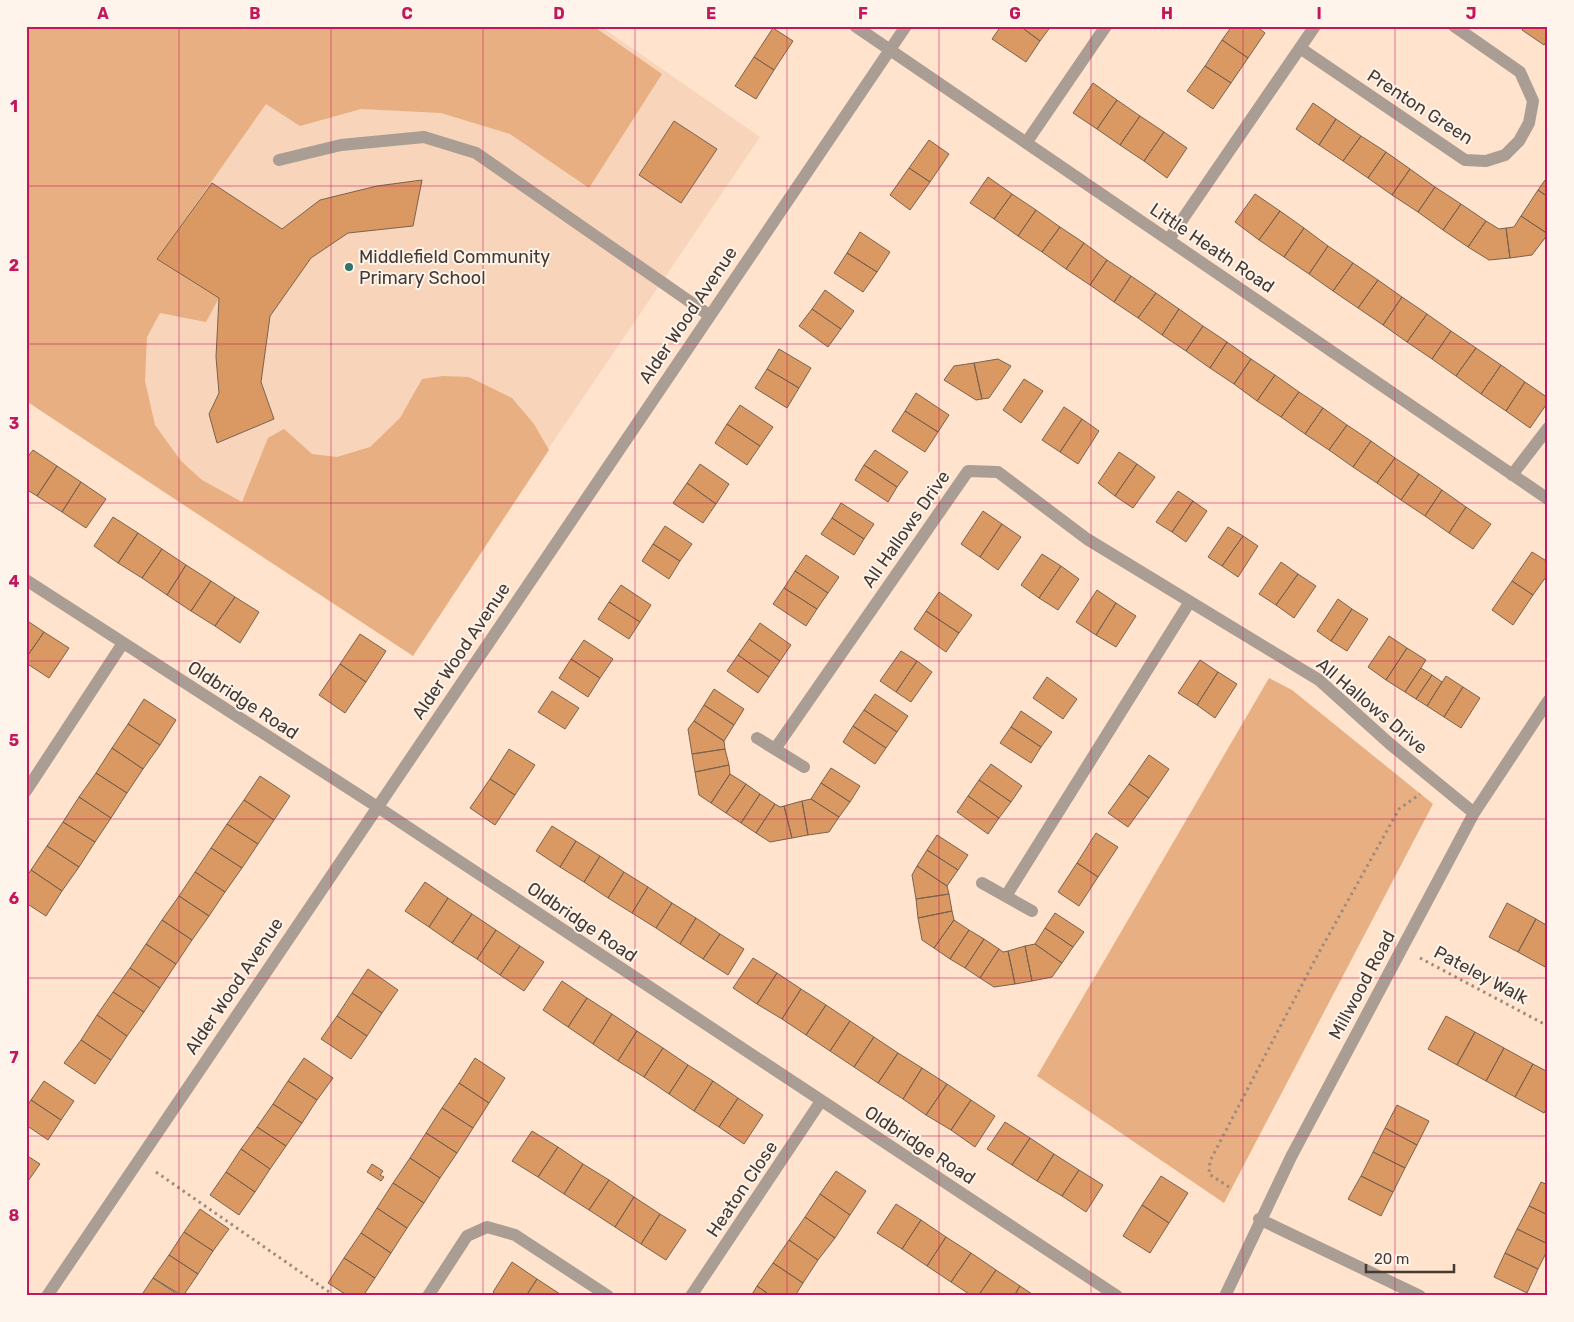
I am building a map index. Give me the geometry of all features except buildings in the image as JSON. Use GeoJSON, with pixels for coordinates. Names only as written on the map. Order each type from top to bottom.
{"type":"FeatureCollection","features":[{"type":"Feature","properties":{"kind":"street","name":"Little Heath Road"},"geometry":{"type":"LineString","coordinates":[[855,26],[1548,499]]}},
{"type":"Feature","properties":{"kind":"street","name":"Alder Wood Avenue"},"geometry":{"type":"LineString","coordinates":[[46,1296],[906,26]]}},
{"type":"Feature","properties":{"kind":"street"},"geometry":{"type":"LineString","coordinates":[[1026,143],[1106,26]]}},
{"type":"Feature","properties":{"kind":"street"},"geometry":{"type":"LineString","coordinates":[[1169,239],[1315,26]]}},
{"type":"Feature","properties":{"kind":"street","name":"Prenton Green"},"geometry":{"type":"LineString","coordinates":[[1300,48],[1465,160],[1486,161],[1505,155],[1519,141],[1529,123],[1533,101],[1520,72],[1454,26]]}},
{"type":"Feature","properties":{"kind":"street"},"geometry":{"type":"LineString","coordinates":[[279,160],[341,145],[424,136],[476,153],[709,315]]}},
{"type":"Feature","properties":{"kind":"street"},"geometry":{"type":"LineString","coordinates":[[1512,475],[1548,428]]}},
{"type":"Feature","properties":{"kind":"street","name":"All Hallows Drive"},"geometry":{"type":"LineString","coordinates":[[775,749],[968,471],[998,472],[1087,539],[1189,603],[1319,680],[1474,813]]}},
{"type":"Feature","properties":{"kind":"street","name":"Oldbridge Road"},"geometry":{"type":"LineString","coordinates":[[26,580],[376,806],[1116,1296]]}},
{"type":"Feature","properties":{"kind":"street"},"geometry":{"type":"LineString","coordinates":[[1006,896],[1189,603]]}},
{"type":"Feature","properties":{"kind":"street"},"geometry":{"type":"LineString","coordinates":[[26,791],[123,643]]}},
{"type":"Feature","properties":{"kind":"street","name":"Millwood Road"},"geometry":{"type":"LineString","coordinates":[[1225,1296],[1259,1220],[1402,948],[1454,855],[1474,813],[1548,701]]}},
{"type":"Feature","properties":{"kind":"street"},"geometry":{"type":"LineString","coordinates":[[757,738],[804,767]]}},
{"type":"Feature","properties":{"kind":"street"},"geometry":{"type":"LineString","coordinates":[[982,883],[1032,911]]}},
{"type":"Feature","properties":{"kind":"street","name":"Heaton Close"},"geometry":{"type":"LineString","coordinates":[[691,1296],[821,1101]]}},
{"type":"Feature","properties":{"kind":"street"},"geometry":{"type":"LineString","coordinates":[[1259,1220],[1420,1296]]}},
{"type":"Feature","properties":{"kind":"street"},"geometry":{"type":"LineString","coordinates":[[428,1296],[467,1236],[487,1227],[515,1235],[608,1296]]}},
{"type":"Feature","properties":{"kind":"path"},"geometry":{"type":"LineString","coordinates":[[1230,1187],[1209,1174],[1210,1161],[1316,956],[1399,809],[1438,783]]}},
{"type":"Feature","properties":{"kind":"path","name":"Pateley Walk"},"geometry":{"type":"LineString","coordinates":[[1402,948],[1548,1026]]}},
{"type":"Feature","properties":{"kind":"path"},"geometry":{"type":"LineString","coordinates":[[138,1160],[334,1296]]}},
{"type":"Feature","properties":{"kind":"shaded area","name":"Middlefield Community Primary School"},"geometry":{"type":"Polygon","coordinates":[[[26,26],[600,26],[760,137],[411,651],[26,398],[26,26]]]}},
{"type":"Feature","properties":{"kind":"shaded area"},"geometry":{"type":"Polygon","coordinates":[[[26,26],[593,26],[662,74],[589,188],[510,134],[441,113],[361,109],[300,126],[266,104],[157,259],[219,298],[206,322],[160,313],[147,337],[145,381],[155,425],[181,461],[202,480],[242,502],[268,438],[284,429],[312,454],[337,457],[370,447],[400,418],[422,379],[443,376],[469,377],[512,398],[534,424],[549,450],[413,656],[26,401],[26,26]]]}},
{"type":"Feature","properties":{"kind":"shaded area"},"geometry":{"type":"Polygon","coordinates":[[[1269,678],[1292,690],[1433,804],[1224,1203],[1037,1076],[1269,678]]]}},
{"type":"Feature","properties":{"kind":"place","name":"Middlefield Community Primary School"},"geometry":{"type":"Point","coordinates":[349,267]}}]}
